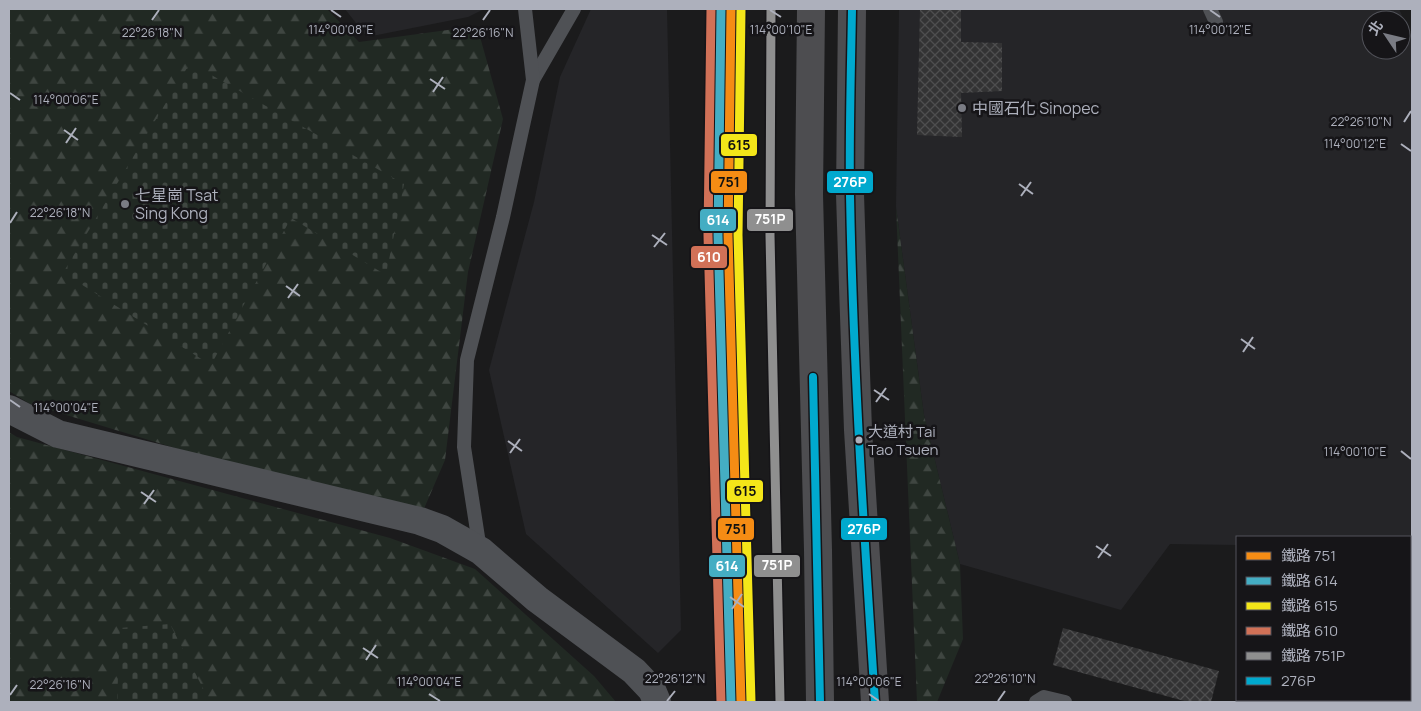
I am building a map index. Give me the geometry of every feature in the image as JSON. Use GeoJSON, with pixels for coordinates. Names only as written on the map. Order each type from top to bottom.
{"type":"FeatureCollection","features":[{"type":"Feature","properties":{"kind":"main road"},"geometry":{"type":"LineString","coordinates":[[810,9],[809,194],[820,702]]}},
{"type":"Feature","properties":{"kind":"main road"},"geometry":{"type":"LineString","coordinates":[[852,9],[850,194],[852,287],[858,430],[875,702]]}},
{"type":"Feature","properties":{"kind":"street"},"geometry":{"type":"LineString","coordinates":[[9,409],[58,434],[420,522],[442,529],[480,551],[537,599],[634,671],[652,690],[657,702]]}},
{"type":"Feature","properties":{"kind":"lane"},"geometry":{"type":"LineString","coordinates":[[525,9],[533,80]]}},
{"type":"Feature","properties":{"kind":"lane"},"geometry":{"type":"LineString","coordinates":[[480,551],[464,447],[467,360],[503,217],[533,80],[574,9]]}},
{"type":"Feature","properties":{"kind":"lane"},"geometry":{"type":"LineString","coordinates":[[1210,9],[1216,22]]}},
{"type":"Feature","properties":{"kind":"lane"},"geometry":{"type":"LineString","coordinates":[[1036,702],[1044,696],[1065,702]]}},
{"type":"Feature","properties":{"kind":"path"},"geometry":{"type":"LineString","coordinates":[[712,9],[707,170],[708,319],[724,702]]}},
{"type":"Feature","properties":{"kind":"shaded area"},"geometry":{"type":"Polygon","coordinates":[[[345,9],[484,9],[468,17],[367,37],[345,9]]]}},
{"type":"Feature","properties":{"kind":"shaded area"},"geometry":{"type":"Polygon","coordinates":[[[591,9],[667,9],[681,630],[658,653],[526,534],[489,370],[534,202],[560,77],[591,9]]]}},
{"type":"Feature","properties":{"kind":"shaded area"},"geometry":{"type":"Polygon","coordinates":[[[899,9],[1399,9],[1361,10],[1361,60],[1411,60],[1411,35],[1412,546],[1411,536],[1236,536],[1236,545],[1170,544],[1121,610],[960,564],[924,415],[896,207],[899,9]]]}},
{"type":"Feature","properties":{"kind":"green space"},"geometry":{"type":"Polygon","coordinates":[[[9,9],[327,9],[359,42],[477,26],[503,119],[468,272],[445,460],[420,518],[324,493],[30,404],[9,391],[9,9]]]}},
{"type":"Feature","properties":{"kind":"green space"},"geometry":{"type":"Polygon","coordinates":[[[190,63],[404,184],[386,275],[291,218],[211,365],[63,273],[190,63]]]}},
{"type":"Feature","properties":{"kind":"green space"},"geometry":{"type":"Polygon","coordinates":[[[896,207],[924,415],[960,564],[963,639],[937,702],[917,702],[896,207]]]}},
{"type":"Feature","properties":{"kind":"green space"},"geometry":{"type":"Polygon","coordinates":[[[9,432],[17,437],[390,538],[475,569],[594,676],[616,702],[9,702],[9,432]]]}},
{"type":"Feature","properties":{"kind":"green space"},"geometry":{"type":"Polygon","coordinates":[[[170,624],[210,702],[117,702],[120,628],[170,624]]]}},
{"type":"Feature","properties":{"kind":"building"},"geometry":{"type":"Polygon","coordinates":[[[920,9],[961,9],[961,42],[1002,43],[1002,91],[961,93],[962,137],[917,135],[920,9]]]}},
{"type":"Feature","properties":{"kind":"building"},"geometry":{"type":"Polygon","coordinates":[[[1063,628],[1219,671],[1211,702],[1188,702],[1053,665],[1063,628]]]}},
{"type":"Feature","properties":{"kind":"rail line","name":"610"},"geometry":{"type":"LineString","coordinates":[[711,9],[708,235],[721,702]]}},
{"type":"Feature","properties":{"kind":"rail line","name":"614"},"geometry":{"type":"LineString","coordinates":[[721,9],[718,235],[731,702]]}},
{"type":"Feature","properties":{"kind":"rail line","name":"751"},"geometry":{"type":"LineString","coordinates":[[731,9],[728,235],[741,702]]}},
{"type":"Feature","properties":{"kind":"rail line","name":"615"},"geometry":{"type":"LineString","coordinates":[[741,9],[738,235],[751,702]]}},
{"type":"Feature","properties":{"kind":"rail line","name":"751P"},"geometry":{"type":"LineString","coordinates":[[771,9],[770,235],[780,701]]}},
{"type":"Feature","properties":{"kind":"transit line","name":"276P"},"geometry":{"type":"LineString","coordinates":[[852,9],[851,258],[875,702]]}},
{"type":"Feature","properties":{"kind":"transit line","name":"276P"},"geometry":{"type":"LineString","coordinates":[[813,377],[820,702]]}},
{"type":"Feature","properties":{"kind":"place","name":"中國石化 Sinopec"},"geometry":{"type":"Point","coordinates":[962,108]}},
{"type":"Feature","properties":{"kind":"place","name":"七星崗 Tsat Sing Kong"},"geometry":{"type":"Point","coordinates":[125,204]}},
{"type":"Feature","properties":{"kind":"place","name":"大道村 Tai Tao Tsuen"},"geometry":{"type":"Point","coordinates":[859,440]}}]}
